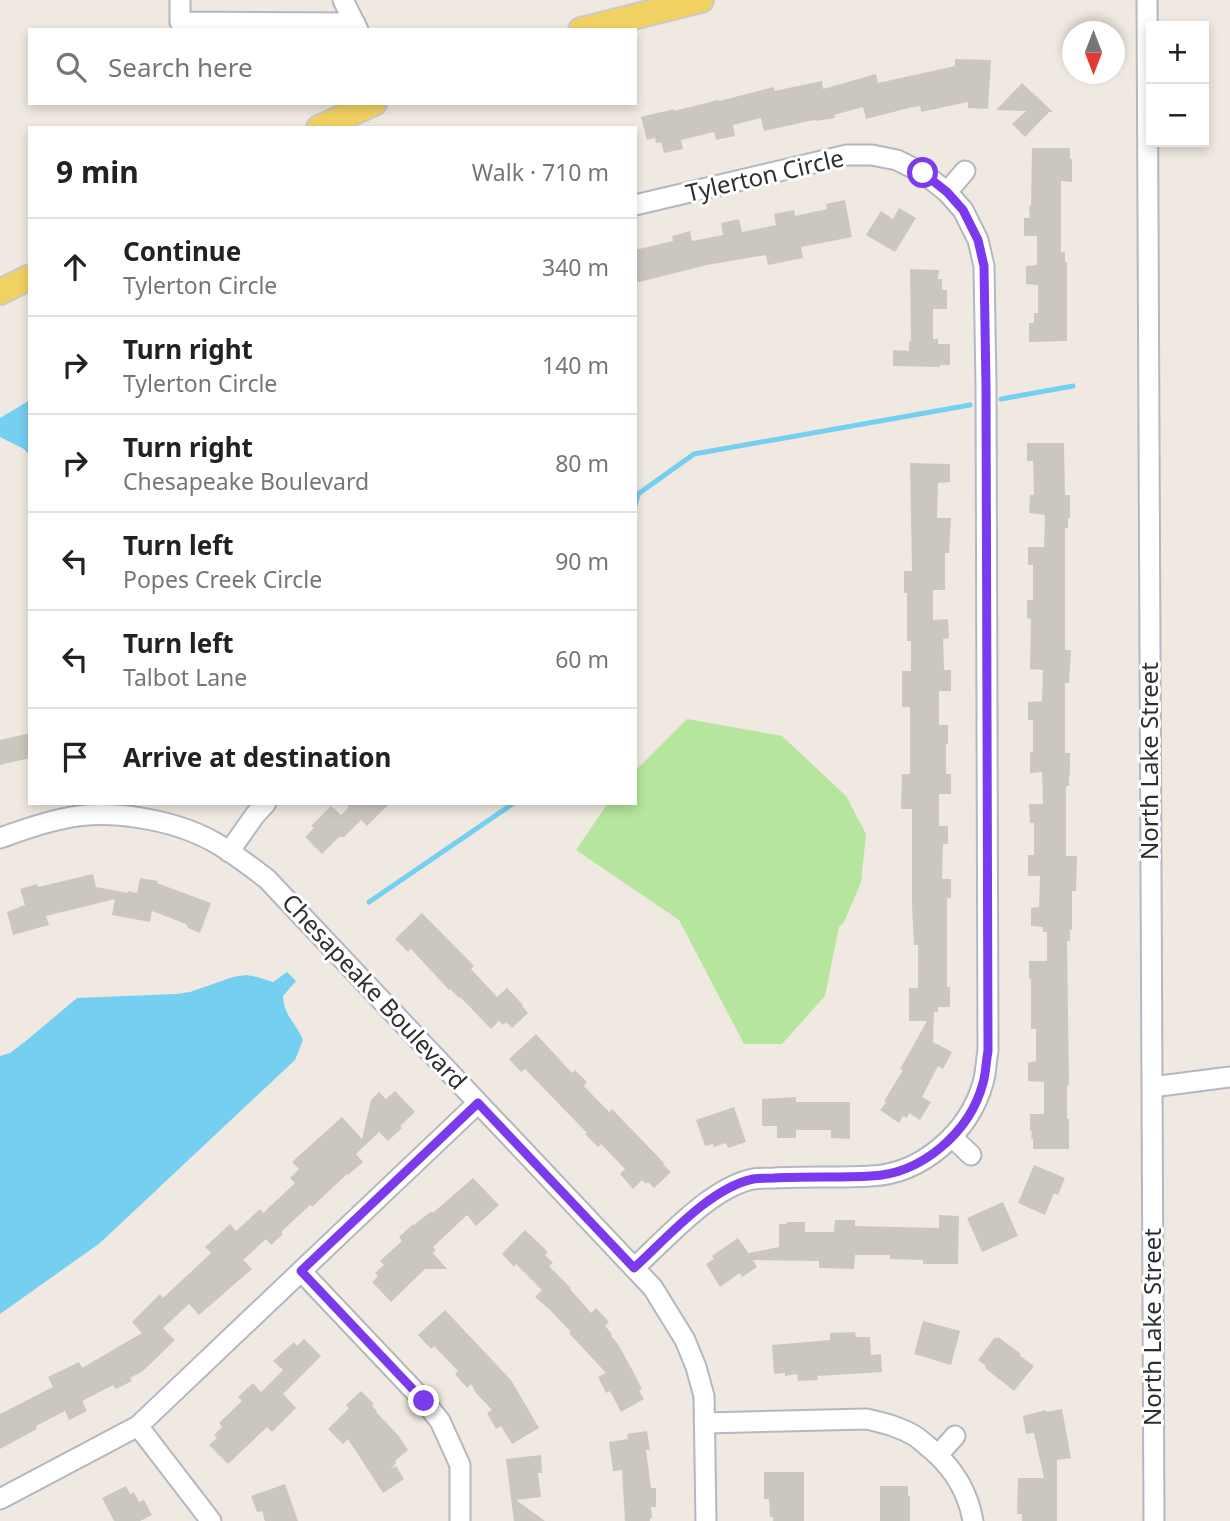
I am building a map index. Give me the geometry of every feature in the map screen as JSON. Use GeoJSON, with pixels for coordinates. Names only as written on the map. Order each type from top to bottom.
{"type":"FeatureCollection","features":[{"type":"Feature","properties":{"kind":"main road"},"geometry":{"type":"LineString","coordinates":[[589,28],[701,0]]}},
{"type":"Feature","properties":{"kind":"main road"},"geometry":{"type":"LineString","coordinates":[[323,126],[370,105]]}},
{"type":"Feature","properties":{"kind":"main road"},"geometry":{"type":"LineString","coordinates":[[0,292],[28,278]]}},
{"type":"Feature","properties":{"kind":"street"},"geometry":{"type":"LineString","coordinates":[[180,0],[180,22],[357,26],[343,0]]}},
{"type":"Feature","properties":{"kind":"street","name":"North Lake Street"},"geometry":{"type":"LineString","coordinates":[[1147,0],[1154,1521]]}},
{"type":"Feature","properties":{"kind":"street","name":"Tylerton Circle"},"geometry":{"type":"LineString","coordinates":[[634,1268],[724,1189],[753,1179],[874,1176],[904,1170],[931,1156],[952,1137],[975,1105],[984,1082],[988,1051],[986,386],[984,266],[978,240],[963,210],[947,192],[923,173],[897,160],[872,155],[848,155],[637,205]]}},
{"type":"Feature","properties":{"kind":"street"},"geometry":{"type":"LineString","coordinates":[[947,192],[965,171]]}},
{"type":"Feature","properties":{"kind":"street"},"geometry":{"type":"LineString","coordinates":[[229,852],[264,805]]}},
{"type":"Feature","properties":{"kind":"street","name":"Chesapeake Boulevard"},"geometry":{"type":"LineString","coordinates":[[0,838],[64,818],[99,815],[140,817],[177,826],[214,842],[267,878],[653,1288],[685,1340],[704,1396],[706,1521]]}},
{"type":"Feature","properties":{"kind":"street"},"geometry":{"type":"LineString","coordinates":[[1152,1087],[1230,1077]]}},
{"type":"Feature","properties":{"kind":"street"},"geometry":{"type":"LineString","coordinates":[[0,1499],[138,1426],[478,1103]]}},
{"type":"Feature","properties":{"kind":"street"},"geometry":{"type":"LineString","coordinates":[[952,1137],[971,1155]]}},
{"type":"Feature","properties":{"kind":"street"},"geometry":{"type":"LineString","coordinates":[[301,1271],[440,1421],[460,1465],[460,1521]]}},
{"type":"Feature","properties":{"kind":"street"},"geometry":{"type":"LineString","coordinates":[[706,1423],[867,1419],[892,1425],[916,1436],[944,1461],[961,1484],[971,1507],[973,1521]]}},
{"type":"Feature","properties":{"kind":"street"},"geometry":{"type":"LineString","coordinates":[[138,1426],[211,1521]]}},
{"type":"Feature","properties":{"kind":"street"},"geometry":{"type":"LineString","coordinates":[[938,1455],[955,1436]]}},
{"type":"Feature","properties":{"kind":"green space"},"geometry":{"type":"Polygon","coordinates":[[[687,719],[782,736],[846,796],[866,834],[861,882],[844,922],[839,927],[825,996],[782,1044],[744,1044],[679,920],[576,850],[607,805],[637,805],[637,769],[687,719]]]}},
{"type":"Feature","properties":{"kind":"water"},"geometry":{"type":"Polygon","coordinates":[[[28,401],[28,454],[0,437],[0,418],[28,401]]]}},
{"type":"Feature","properties":{"kind":"water"},"geometry":{"type":"Polygon","coordinates":[[[287,972],[296,981],[283,996],[284,1003],[303,1040],[295,1060],[100,1243],[0,1314],[0,1056],[10,1053],[77,998],[176,994],[246,975],[273,982],[287,972]]]}},
{"type":"Feature","properties":{"kind":"building"},"geometry":{"type":"Polygon","coordinates":[[[955,59],[991,60],[988,109],[968,108],[968,102],[921,112],[920,106],[866,119],[863,107],[834,115],[835,118],[764,131],[761,118],[733,125],[735,136],[716,140],[714,132],[681,140],[683,149],[664,153],[661,142],[656,143],[655,138],[647,140],[641,117],[774,87],[774,91],[822,81],[823,89],[876,74],[878,83],[955,66],[955,59]]]}},
{"type":"Feature","properties":{"kind":"building"},"geometry":{"type":"Polygon","coordinates":[[[1022,83],[1053,112],[1049,112],[1025,137],[1012,124],[1026,111],[996,110],[1022,83]]]}},
{"type":"Feature","properties":{"kind":"building"},"geometry":{"type":"Polygon","coordinates":[[[1032,148],[1070,148],[1072,159],[1072,182],[1061,181],[1061,252],[1065,252],[1067,262],[1067,341],[1029,342],[1029,323],[1034,323],[1034,313],[1038,313],[1038,285],[1026,284],[1026,266],[1037,265],[1037,236],[1024,236],[1024,218],[1030,218],[1032,148]]]}},
{"type":"Feature","properties":{"kind":"building"},"geometry":{"type":"Polygon","coordinates":[[[845,200],[852,237],[801,247],[803,258],[768,265],[766,255],[707,265],[637,282],[637,250],[673,241],[672,236],[690,231],[692,241],[723,235],[721,223],[739,219],[742,232],[776,225],[774,214],[794,210],[795,216],[827,209],[826,204],[845,200]]]}},
{"type":"Feature","properties":{"kind":"building"},"geometry":{"type":"Polygon","coordinates":[[[899,208],[916,218],[895,252],[866,235],[881,211],[893,219],[899,208]]]}},
{"type":"Feature","properties":{"kind":"building"},"geometry":{"type":"Polygon","coordinates":[[[910,269],[939,270],[938,279],[942,279],[942,290],[947,290],[947,309],[933,309],[933,339],[938,339],[938,344],[950,344],[950,365],[893,366],[893,350],[909,351],[911,341],[910,269]]]}},
{"type":"Feature","properties":{"kind":"building"},"geometry":{"type":"Polygon","coordinates":[[[1027,443],[1064,443],[1065,495],[1070,495],[1070,518],[1068,528],[1065,528],[1065,650],[1071,650],[1069,683],[1065,683],[1065,753],[1070,753],[1069,786],[1066,786],[1066,856],[1077,856],[1076,891],[1072,891],[1072,930],[1070,941],[1067,941],[1069,1149],[1033,1149],[1030,1131],[1030,1114],[1044,1114],[1044,1082],[1028,1081],[1028,1063],[1036,1061],[1036,1029],[1031,1029],[1029,961],[1047,961],[1047,932],[1043,932],[1043,927],[1031,926],[1031,908],[1039,907],[1040,876],[1028,876],[1028,855],[1034,855],[1034,823],[1030,823],[1029,804],[1043,804],[1042,772],[1030,773],[1033,720],[1028,720],[1028,702],[1042,701],[1043,670],[1030,669],[1031,619],[1027,618],[1027,600],[1033,600],[1033,565],[1028,565],[1028,547],[1044,547],[1045,515],[1029,513],[1030,495],[1034,495],[1033,461],[1027,461],[1027,443]]]}},
{"type":"Feature","properties":{"kind":"building"},"geometry":{"type":"Polygon","coordinates":[[[910,463],[950,464],[950,482],[938,483],[937,518],[951,518],[949,553],[945,553],[945,590],[933,590],[933,620],[948,619],[949,638],[943,639],[944,670],[951,670],[951,691],[939,691],[939,725],[948,725],[946,774],[951,774],[951,794],[939,794],[939,826],[948,826],[948,844],[943,844],[942,879],[951,879],[951,898],[947,898],[947,987],[950,987],[950,1007],[938,1007],[938,1012],[934,1012],[933,1042],[952,1052],[943,1069],[938,1066],[922,1097],[931,1102],[920,1120],[909,1113],[907,1118],[903,1116],[899,1123],[880,1110],[927,1021],[909,1021],[909,988],[918,988],[918,945],[914,945],[912,905],[912,809],[901,809],[902,774],[910,774],[910,707],[902,707],[902,671],[911,671],[911,641],[907,641],[907,593],[904,593],[904,571],[912,571],[910,463]]]}},
{"type":"Feature","properties":{"kind":"building"},"geometry":{"type":"Polygon","coordinates":[[[28,733],[28,758],[0,765],[0,740],[28,733]]]}},
{"type":"Feature","properties":{"kind":"building"},"geometry":{"type":"Polygon","coordinates":[[[347,805],[388,805],[367,826],[361,820],[322,854],[305,837],[314,828],[311,826],[331,806],[341,815],[349,807],[347,805]]]}},
{"type":"Feature","properties":{"kind":"building"},"geometry":{"type":"Polygon","coordinates":[[[93,874],[96,887],[137,893],[140,878],[158,881],[157,883],[211,903],[200,933],[188,928],[186,924],[152,911],[150,922],[112,915],[115,899],[46,916],[49,925],[13,935],[7,912],[25,905],[20,889],[93,874]]]}},
{"type":"Feature","properties":{"kind":"building"},"geometry":{"type":"Polygon","coordinates":[[[422,913],[474,966],[471,969],[497,997],[507,988],[523,1005],[528,1013],[512,1028],[506,1022],[503,1025],[499,1021],[491,1029],[460,997],[449,990],[411,949],[408,952],[395,939],[422,913]]]}},
{"type":"Feature","properties":{"kind":"building"},"geometry":{"type":"Polygon","coordinates":[[[536,1034],[572,1073],[575,1070],[587,1082],[584,1086],[609,1112],[612,1109],[671,1172],[654,1188],[642,1180],[633,1189],[620,1174],[625,1169],[601,1144],[598,1147],[585,1134],[587,1133],[525,1069],[521,1072],[509,1059],[536,1034]]]}},
{"type":"Feature","properties":{"kind":"building"},"geometry":{"type":"Polygon","coordinates":[[[395,1091],[415,1112],[400,1126],[402,1128],[388,1141],[379,1132],[356,1154],[363,1162],[312,1207],[310,1205],[271,1245],[266,1239],[243,1260],[252,1269],[199,1315],[189,1304],[163,1328],[175,1340],[143,1371],[130,1378],[132,1381],[116,1389],[113,1385],[82,1401],[87,1411],[69,1420],[65,1411],[0,1449],[0,1414],[53,1387],[48,1377],[79,1362],[82,1368],[142,1333],[132,1322],[160,1294],[163,1298],[211,1253],[205,1247],[230,1224],[236,1231],[260,1209],[263,1213],[295,1183],[290,1178],[299,1169],[292,1162],[342,1117],[362,1139],[371,1100],[379,1092],[386,1099],[395,1091]]]}},
{"type":"Feature","properties":{"kind":"building"},"geometry":{"type":"Polygon","coordinates":[[[796,1097],[796,1102],[850,1102],[850,1139],[831,1138],[831,1130],[796,1130],[796,1138],[777,1138],[777,1126],[762,1126],[762,1099],[796,1097]]]}},
{"type":"Feature","properties":{"kind":"building"},"geometry":{"type":"Polygon","coordinates":[[[734,1107],[746,1142],[728,1148],[726,1143],[714,1147],[713,1144],[705,1146],[696,1120],[734,1107]]]}},
{"type":"Feature","properties":{"kind":"building"},"geometry":{"type":"Polygon","coordinates":[[[1034,1165],[1065,1178],[1058,1195],[1054,1193],[1045,1215],[1018,1203],[1034,1165]]]}},
{"type":"Feature","properties":{"kind":"building"},"geometry":{"type":"Polygon","coordinates":[[[473,1178],[499,1205],[476,1226],[467,1215],[433,1247],[436,1250],[433,1253],[447,1269],[425,1269],[391,1302],[372,1282],[378,1276],[375,1273],[384,1265],[380,1261],[402,1241],[399,1237],[413,1224],[434,1212],[473,1178]]]}},
{"type":"Feature","properties":{"kind":"building"},"geometry":{"type":"Polygon","coordinates":[[[1003,1202],[1018,1236],[982,1252],[967,1218],[1003,1202]]]}},
{"type":"Feature","properties":{"kind":"building"},"geometry":{"type":"Polygon","coordinates":[[[939,1215],[959,1216],[958,1264],[923,1264],[923,1260],[890,1259],[890,1255],[855,1255],[854,1269],[819,1268],[819,1261],[753,1260],[757,1267],[742,1277],[740,1273],[720,1287],[706,1264],[714,1259],[712,1256],[738,1238],[749,1254],[779,1247],[779,1224],[787,1222],[805,1222],[805,1232],[834,1232],[835,1220],[855,1220],[855,1226],[939,1228],[939,1215]]]}},
{"type":"Feature","properties":{"kind":"building"},"geometry":{"type":"Polygon","coordinates":[[[525,1230],[548,1252],[545,1255],[553,1263],[549,1266],[591,1313],[596,1308],[609,1322],[605,1326],[636,1377],[644,1399],[621,1412],[610,1391],[606,1393],[598,1377],[606,1373],[569,1333],[571,1332],[535,1297],[542,1290],[502,1254],[525,1230]]]}},
{"type":"Feature","properties":{"kind":"building"},"geometry":{"type":"Polygon","coordinates":[[[445,1310],[511,1380],[539,1428],[512,1444],[501,1426],[496,1429],[487,1413],[492,1410],[471,1384],[467,1388],[455,1374],[458,1371],[434,1346],[431,1349],[418,1335],[445,1310]]]}},
{"type":"Feature","properties":{"kind":"building"},"geometry":{"type":"Polygon","coordinates":[[[923,1321],[960,1331],[951,1365],[914,1354],[923,1321]]]}},
{"type":"Feature","properties":{"kind":"building"},"geometry":{"type":"Polygon","coordinates":[[[855,1332],[856,1337],[870,1337],[871,1355],[881,1354],[882,1372],[817,1376],[818,1380],[798,1381],[797,1374],[774,1374],[772,1345],[830,1340],[830,1333],[855,1332]]]}},
{"type":"Feature","properties":{"kind":"building"},"geometry":{"type":"Polygon","coordinates":[[[995,1337],[1034,1366],[1014,1391],[978,1360],[995,1337]]]}},
{"type":"Feature","properties":{"kind":"building"},"geometry":{"type":"Polygon","coordinates":[[[304,1339],[321,1356],[283,1394],[296,1408],[272,1432],[267,1427],[228,1464],[209,1445],[217,1438],[214,1435],[222,1427],[219,1423],[242,1401],[238,1397],[253,1383],[261,1392],[283,1370],[273,1361],[294,1342],[297,1346],[304,1339]]]}},
{"type":"Feature","properties":{"kind":"building"},"geometry":{"type":"Polygon","coordinates":[[[361,1391],[408,1450],[395,1461],[391,1469],[396,1466],[404,1479],[383,1493],[348,1439],[343,1444],[328,1429],[349,1408],[346,1405],[361,1391]]]}},
{"type":"Feature","properties":{"kind":"building"},"geometry":{"type":"Polygon","coordinates":[[[1062,1409],[1071,1458],[1057,1460],[1057,1521],[1022,1521],[1022,1514],[1017,1514],[1018,1478],[1044,1478],[1034,1433],[1026,1434],[1023,1416],[1062,1409]]]}},
{"type":"Feature","properties":{"kind":"building"},"geometry":{"type":"Polygon","coordinates":[[[647,1431],[650,1450],[646,1450],[651,1488],[656,1488],[656,1507],[651,1507],[650,1521],[625,1521],[622,1470],[613,1471],[609,1442],[628,1439],[627,1434],[647,1431]]]}},
{"type":"Feature","properties":{"kind":"building"},"geometry":{"type":"Polygon","coordinates":[[[541,1455],[542,1473],[538,1473],[541,1497],[516,1500],[545,1521],[514,1521],[506,1459],[541,1455]]]}},
{"type":"Feature","properties":{"kind":"building"},"geometry":{"type":"Polygon","coordinates":[[[764,1472],[804,1472],[804,1521],[773,1521],[773,1517],[770,1517],[769,1499],[764,1499],[764,1472]]]}},
{"type":"Feature","properties":{"kind":"building"},"geometry":{"type":"Polygon","coordinates":[[[285,1484],[298,1521],[265,1521],[262,1511],[257,1512],[251,1496],[285,1484]]]}},
{"type":"Feature","properties":{"kind":"building"},"geometry":{"type":"Polygon","coordinates":[[[126,1486],[130,1494],[134,1492],[139,1502],[144,1500],[152,1515],[140,1521],[114,1521],[102,1498],[126,1486]]]}},
{"type":"Feature","properties":{"kind":"building"},"geometry":{"type":"Polygon","coordinates":[[[880,1486],[908,1486],[910,1521],[880,1521],[880,1486]]]}},
{"type":"Feature","properties":{"kind":"waterway"},"geometry":{"type":"LineString","coordinates":[[1001,399],[1073,386]]}},
{"type":"Feature","properties":{"kind":"waterway"},"geometry":{"type":"LineString","coordinates":[[637,498],[638,494],[694,454],[970,405]]}},
{"type":"Feature","properties":{"kind":"waterway"},"geometry":{"type":"LineString","coordinates":[[369,902],[511,805]]}},
{"type":"Feature","properties":{"kind":"route"},"geometry":{"type":"LineString","coordinates":[[424,1401],[301,1271],[478,1103],[634,1268],[724,1189],[753,1179],[874,1176],[904,1170],[931,1156],[952,1137],[975,1105],[984,1082],[988,1051],[984,266],[978,240],[963,210],[947,192],[923,173]]}}]}
